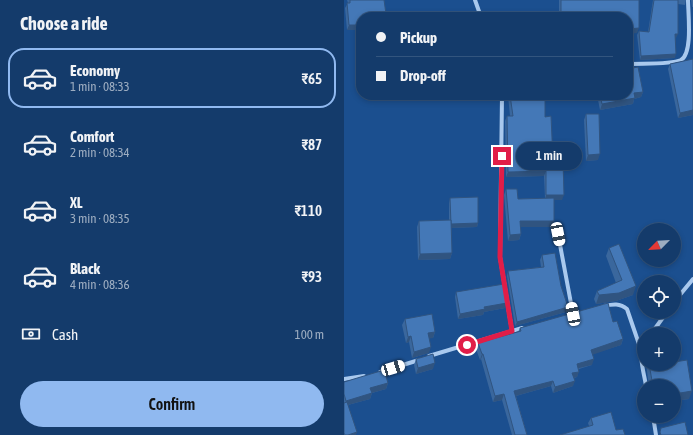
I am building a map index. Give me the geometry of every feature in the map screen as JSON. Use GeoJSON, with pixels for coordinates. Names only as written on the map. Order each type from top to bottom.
{"type":"FeatureCollection","features":[{"type":"Feature","properties":{"kind":"street"},"geometry":{"type":"LineString","coordinates":[[475,0],[479,12]]}},
{"type":"Feature","properties":{"kind":"street"},"geometry":{"type":"LineString","coordinates":[[633,64],[672,62],[682,59],[686,54],[689,44],[688,0]]}},
{"type":"Feature","properties":{"kind":"street"},"geometry":{"type":"LineString","coordinates":[[502,100],[500,257],[512,331]]}},
{"type":"Feature","properties":{"kind":"street"},"geometry":{"type":"LineString","coordinates":[[558,234],[573,314]]}},
{"type":"Feature","properties":{"kind":"street"},"geometry":{"type":"LineString","coordinates":[[681,294],[693,279]]}},
{"type":"Feature","properties":{"kind":"street"},"geometry":{"type":"LineString","coordinates":[[600,306],[615,304],[623,306],[627,310],[637,339]]}},
{"type":"Feature","properties":{"kind":"street"},"geometry":{"type":"LineString","coordinates":[[565,316],[580,312]]}},
{"type":"Feature","properties":{"kind":"street"},"geometry":{"type":"LineString","coordinates":[[378,372],[527,327]]}},
{"type":"Feature","properties":{"kind":"street"},"geometry":{"type":"LineString","coordinates":[[345,380],[370,374]]}},
{"type":"Feature","properties":{"kind":"street"},"geometry":{"type":"LineString","coordinates":[[654,423],[656,435]]}},
{"type":"Feature","properties":{"kind":"building"},"geometry":{"type":"Polygon","coordinates":[[[350,0],[384,0],[386,12],[356,12],[356,25],[349,25],[347,3],[350,3],[350,0]]]}},
{"type":"Feature","properties":{"kind":"building"},"geometry":{"type":"Polygon","coordinates":[[[561,0],[639,0],[639,28],[633,29],[633,12],[561,12],[561,0]]]}},
{"type":"Feature","properties":{"kind":"building"},"geometry":{"type":"Polygon","coordinates":[[[654,0],[678,0],[678,34],[675,34],[676,54],[641,56],[639,31],[649,32],[654,0]]]}},
{"type":"Feature","properties":{"kind":"building"},"geometry":{"type":"Polygon","coordinates":[[[693,59],[693,110],[680,113],[670,64],[693,59]]]}},
{"type":"Feature","properties":{"kind":"building"},"geometry":{"type":"Polygon","coordinates":[[[638,67],[643,92],[634,93],[635,98],[633,98],[633,68],[638,67]]]}},
{"type":"Feature","properties":{"kind":"building"},"geometry":{"type":"Polygon","coordinates":[[[511,100],[545,100],[545,117],[551,116],[553,160],[563,160],[564,195],[546,195],[546,171],[508,172],[507,116],[513,116],[511,100]]]}},
{"type":"Feature","properties":{"kind":"building"},"geometry":{"type":"Polygon","coordinates":[[[601,100],[624,100],[602,104],[601,100]]]}},
{"type":"Feature","properties":{"kind":"building"},"geometry":{"type":"Polygon","coordinates":[[[586,114],[599,114],[600,154],[588,155],[586,114]]]}},
{"type":"Feature","properties":{"kind":"building"},"geometry":{"type":"Polygon","coordinates":[[[506,189],[517,189],[518,199],[554,198],[554,221],[520,221],[521,234],[510,235],[506,189]]]}},
{"type":"Feature","properties":{"kind":"building"},"geometry":{"type":"Polygon","coordinates":[[[478,197],[478,223],[451,224],[450,198],[478,197]]]}},
{"type":"Feature","properties":{"kind":"building"},"geometry":{"type":"Polygon","coordinates":[[[451,220],[452,253],[420,254],[419,221],[451,220]]]}},
{"type":"Feature","properties":{"kind":"building"},"geometry":{"type":"Polygon","coordinates":[[[619,244],[636,286],[619,293],[599,295],[597,291],[622,280],[609,248],[619,244]]]}},
{"type":"Feature","properties":{"kind":"building"},"geometry":{"type":"Polygon","coordinates":[[[555,253],[561,286],[568,307],[517,322],[508,271],[544,267],[542,255],[555,253]]]}},
{"type":"Feature","properties":{"kind":"building"},"geometry":{"type":"Polygon","coordinates":[[[504,284],[507,303],[484,307],[485,309],[460,314],[456,292],[504,284]]]}},
{"type":"Feature","properties":{"kind":"building"},"geometry":{"type":"Polygon","coordinates":[[[608,303],[613,322],[617,321],[623,339],[591,350],[594,359],[577,364],[579,372],[572,373],[575,381],[555,387],[553,381],[514,391],[527,435],[515,435],[504,394],[495,396],[483,354],[478,343],[521,331],[520,328],[608,303]]]}},
{"type":"Feature","properties":{"kind":"building"},"geometry":{"type":"Polygon","coordinates":[[[432,314],[435,332],[428,333],[431,347],[414,352],[411,336],[408,337],[405,319],[432,314]]]}},
{"type":"Feature","properties":{"kind":"building"},"geometry":{"type":"Polygon","coordinates":[[[433,354],[435,363],[418,368],[416,359],[433,354]]]}},
{"type":"Feature","properties":{"kind":"building"},"geometry":{"type":"Polygon","coordinates":[[[687,360],[692,391],[681,393],[681,379],[652,379],[650,371],[681,371],[681,361],[687,360]]]}},
{"type":"Feature","properties":{"kind":"building"},"geometry":{"type":"Polygon","coordinates":[[[384,370],[388,383],[370,388],[372,393],[346,401],[344,394],[344,382],[384,370]]]}},
{"type":"Feature","properties":{"kind":"building"},"geometry":{"type":"Polygon","coordinates":[[[347,402],[357,432],[345,435],[344,403],[347,402]]]}},
{"type":"Feature","properties":{"kind":"building"},"geometry":{"type":"Polygon","coordinates":[[[611,412],[616,430],[623,429],[625,435],[560,435],[593,425],[591,418],[611,412]]]}},
{"type":"Feature","properties":{"kind":"building"},"geometry":{"type":"Polygon","coordinates":[[[685,422],[688,435],[661,435],[661,428],[685,422]]]}},
{"type":"Feature","properties":{"kind":"route"},"geometry":{"type":"LineString","coordinates":[[467,345],[512,331],[500,257],[502,156]]}}]}
